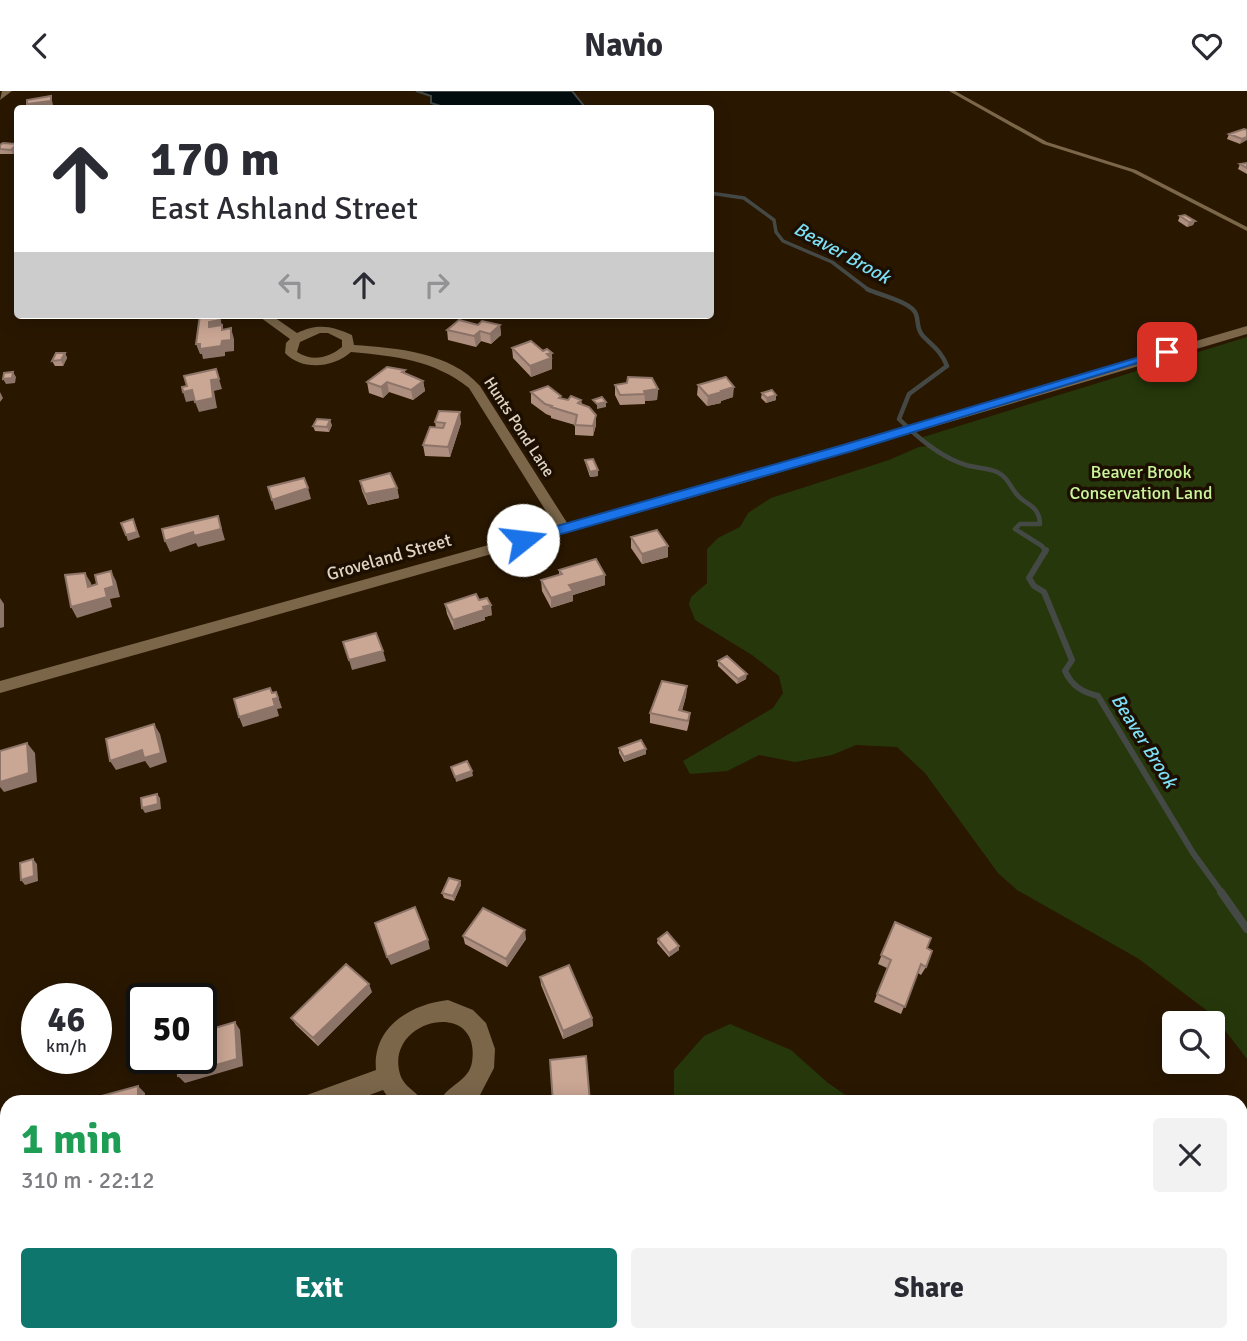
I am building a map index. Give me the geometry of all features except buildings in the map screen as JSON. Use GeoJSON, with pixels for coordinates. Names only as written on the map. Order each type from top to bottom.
{"type":"FeatureCollection","features":[{"type":"Feature","properties":{"kind":"main road"},"geometry":{"type":"LineString","coordinates":[[0,97],[8,91]]}},
{"type":"Feature","properties":{"kind":"main road"},"geometry":{"type":"LineString","coordinates":[[269,319],[297,338],[321,329],[338,331],[348,338],[348,348]]}},
{"type":"Feature","properties":{"kind":"main road","name":"Groveland Street"},"geometry":{"type":"LineString","coordinates":[[0,687],[564,529],[1247,330]]}},
{"type":"Feature","properties":{"kind":"main road","name":"Hunts Pond Lane"},"geometry":{"type":"LineString","coordinates":[[297,338],[290,348],[291,353],[302,360],[330,359],[348,348],[398,352],[433,361],[459,372],[474,386],[564,529]]}},
{"type":"Feature","properties":{"kind":"main road"},"geometry":{"type":"LineString","coordinates":[[402,1095],[395,1090],[388,1077],[387,1060],[391,1044],[406,1024],[429,1011],[445,1010],[461,1014],[474,1022],[482,1035],[485,1058],[478,1080],[464,1095]]}},
{"type":"Feature","properties":{"kind":"main road"},"geometry":{"type":"LineString","coordinates":[[337,1095],[388,1077]]}},
{"type":"Feature","properties":{"kind":"lane"},"geometry":{"type":"LineString","coordinates":[[951,91],[1045,143],[1118,164],[1247,229]]}},
{"type":"Feature","properties":{"kind":"green space","name":"Beaver Brook Conservation Land"},"geometry":{"type":"Polygon","coordinates":[[[1247,337],[1247,1059],[1225,1030],[1225,1011],[1207,1011],[1139,959],[1017,890],[998,873],[925,773],[897,747],[856,745],[832,755],[795,762],[759,755],[727,771],[690,774],[683,761],[773,708],[783,693],[779,676],[752,655],[695,620],[689,604],[691,597],[707,583],[707,549],[718,538],[740,527],[748,513],[771,498],[889,460],[919,447],[930,446],[920,438],[1247,337]]]}},
{"type":"Feature","properties":{"kind":"green space"},"geometry":{"type":"Polygon","coordinates":[[[730,1024],[791,1050],[846,1095],[674,1095],[674,1070],[704,1036],[730,1024]]]}},
{"type":"Feature","properties":{"kind":"shaded area"},"geometry":{"type":"Polygon","coordinates":[[[416,91],[572,91],[583,105],[437,105],[431,103],[431,96],[416,91]]]}},
{"type":"Feature","properties":{"kind":"waterway","name":"Beaver Brook"},"geometry":{"type":"LineString","coordinates":[[714,194],[744,198],[774,220],[776,232],[783,241],[832,262],[868,289]]}},
{"type":"Feature","properties":{"kind":"waterway","name":"Beaver Brook"},"geometry":{"type":"LineString","coordinates":[[868,289],[902,302],[913,310],[921,333],[940,353],[947,366],[909,394],[899,419],[922,440],[947,457],[1003,476],[1019,497],[1034,508],[1039,517],[1040,524],[1020,524],[1015,529],[1042,546],[1045,551]]}},
{"type":"Feature","properties":{"kind":"waterway","name":"Beaver Brook"},"geometry":{"type":"LineString","coordinates":[[1045,551],[1029,578],[1034,586],[1044,592],[1072,660],[1065,671],[1078,688],[1098,696],[1193,853],[1222,893]]}},
{"type":"Feature","properties":{"kind":"waterway","name":"Beaver Brook"},"geometry":{"type":"LineString","coordinates":[[1221,892],[1247,929]]}},
{"type":"Feature","properties":{"kind":"route"},"geometry":{"type":"LineString","coordinates":[[523,540],[848,448],[1167,352]]}}]}
